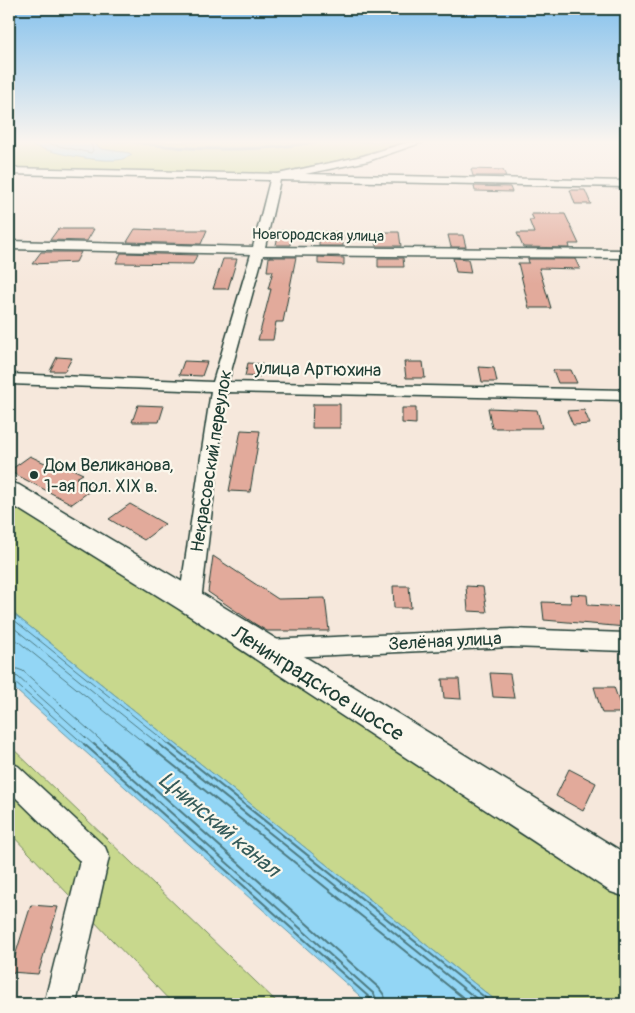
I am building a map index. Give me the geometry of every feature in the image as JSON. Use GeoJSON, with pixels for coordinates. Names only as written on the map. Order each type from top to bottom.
{"type":"FeatureCollection","features":[{"type":"Feature","properties":{"kind":"street","name":"Некрасовский переулок"},"geometry":{"type":"LineString","coordinates":[[190,602],[219,387],[258,251],[273,189]]}},
{"type":"Feature","properties":{"kind":"street","name":"Новгородская улица"},"geometry":{"type":"LineString","coordinates":[[9,245],[258,251],[626,254]]}},
{"type":"Feature","properties":{"kind":"street","name":"улица Артюхина"},"geometry":{"type":"LineString","coordinates":[[9,379],[219,387],[626,395]]}},
{"type":"Feature","properties":{"kind":"street","name":"Ленинградское шоссе"},"geometry":{"type":"LineString","coordinates":[[9,490],[626,876]]}},
{"type":"Feature","properties":{"kind":"street","name":"Зелёная улица"},"geometry":{"type":"LineString","coordinates":[[263,650],[511,638],[626,642]]}},
{"type":"Feature","properties":{"kind":"street"},"geometry":{"type":"LineString","coordinates":[[9,774],[95,857],[60,1004]]}},
{"type":"Feature","properties":{"kind":"green space"},"geometry":{"type":"Polygon","coordinates":[[[9,502],[626,890],[626,1004],[500,1004],[9,610],[9,502]]]}},
{"type":"Feature","properties":{"kind":"green space"},"geometry":{"type":"Polygon","coordinates":[[[9,745],[279,1004],[173,1004],[9,832],[9,745]]]}},
{"type":"Feature","properties":{"kind":"water","name":"Цнинский канал"},"geometry":{"type":"Polygon","coordinates":[[[9,610],[500,1004],[369,1004],[9,684],[9,610]]]}},
{"type":"Feature","properties":{"kind":"building"},"geometry":{"type":"Polygon","coordinates":[[[475,189],[511,189],[512,192],[475,191],[475,189]]]}},
{"type":"Feature","properties":{"kind":"building"},"geometry":{"type":"Polygon","coordinates":[[[570,190],[585,190],[591,204],[575,204],[570,190]]]}},
{"type":"Feature","properties":{"kind":"building"},"geometry":{"type":"Polygon","coordinates":[[[531,214],[565,214],[579,244],[569,244],[570,248],[523,247],[517,233],[534,233],[529,220],[534,220],[531,214]]]}},
{"type":"Feature","properties":{"kind":"building"},"geometry":{"type":"Polygon","coordinates":[[[58,229],[94,229],[87,241],[50,240],[58,229]]]}},
{"type":"Feature","properties":{"kind":"building"},"geometry":{"type":"Polygon","coordinates":[[[135,229],[207,230],[201,244],[127,242],[135,229]]]}},
{"type":"Feature","properties":{"kind":"building"},"geometry":{"type":"Polygon","coordinates":[[[279,231],[292,231],[290,245],[276,245],[279,231]]]}},
{"type":"Feature","properties":{"kind":"building"},"geometry":{"type":"Polygon","coordinates":[[[319,232],[343,232],[343,246],[319,246],[319,232]]]}},
{"type":"Feature","properties":{"kind":"building"},"geometry":{"type":"Polygon","coordinates":[[[375,232],[399,232],[401,246],[377,246],[375,232]]]}},
{"type":"Feature","properties":{"kind":"building"},"geometry":{"type":"Polygon","coordinates":[[[448,235],[463,235],[466,247],[451,247],[448,235]]]}},
{"type":"Feature","properties":{"kind":"building"},"geometry":{"type":"Polygon","coordinates":[[[41,252],[81,252],[76,262],[32,264],[41,252]]]}},
{"type":"Feature","properties":{"kind":"building"},"geometry":{"type":"Polygon","coordinates":[[[121,253],[197,255],[193,264],[116,263],[121,253]]]}},
{"type":"Feature","properties":{"kind":"building"},"geometry":{"type":"Polygon","coordinates":[[[269,257],[296,257],[283,322],[276,322],[273,340],[258,340],[271,289],[268,289],[273,271],[267,271],[269,257]]]}},
{"type":"Feature","properties":{"kind":"building"},"geometry":{"type":"Polygon","coordinates":[[[318,257],[344,258],[344,265],[318,264],[318,257]]]}},
{"type":"Feature","properties":{"kind":"building"},"geometry":{"type":"Polygon","coordinates":[[[378,258],[403,258],[404,267],[378,267],[378,258]]]}},
{"type":"Feature","properties":{"kind":"building"},"geometry":{"type":"Polygon","coordinates":[[[453,258],[468,259],[471,273],[456,272],[453,258]]]}},
{"type":"Feature","properties":{"kind":"building"},"geometry":{"type":"Polygon","coordinates":[[[223,259],[237,259],[228,289],[213,289],[223,259]]]}},
{"type":"Feature","properties":{"kind":"building"},"geometry":{"type":"Polygon","coordinates":[[[528,259],[575,259],[580,269],[539,268],[551,308],[529,308],[518,263],[529,263],[528,259]]]}},
{"type":"Feature","properties":{"kind":"building"},"geometry":{"type":"Polygon","coordinates":[[[57,357],[72,358],[65,371],[50,371],[57,357]]]}},
{"type":"Feature","properties":{"kind":"building"},"geometry":{"type":"Polygon","coordinates":[[[184,361],[207,362],[202,376],[179,375],[184,361]]]}},
{"type":"Feature","properties":{"kind":"building"},"geometry":{"type":"Polygon","coordinates":[[[404,362],[423,362],[425,378],[406,378],[404,362]]]}},
{"type":"Feature","properties":{"kind":"building"},"geometry":{"type":"Polygon","coordinates":[[[248,363],[262,364],[259,377],[245,376],[248,363]]]}},
{"type":"Feature","properties":{"kind":"building"},"geometry":{"type":"Polygon","coordinates":[[[479,367],[494,368],[497,382],[482,382],[479,367]]]}},
{"type":"Feature","properties":{"kind":"building"},"geometry":{"type":"Polygon","coordinates":[[[553,370],[571,370],[577,383],[558,383],[553,370]]]}},
{"type":"Feature","properties":{"kind":"building"},"geometry":{"type":"Polygon","coordinates":[[[313,404],[340,404],[340,428],[312,428],[313,404]]]}},
{"type":"Feature","properties":{"kind":"building"},"geometry":{"type":"Polygon","coordinates":[[[138,405],[164,406],[159,422],[132,422],[138,405]]]}},
{"type":"Feature","properties":{"kind":"building"},"geometry":{"type":"Polygon","coordinates":[[[402,408],[416,408],[416,424],[402,423],[402,408]]]}},
{"type":"Feature","properties":{"kind":"building"},"geometry":{"type":"Polygon","coordinates":[[[488,408],[537,410],[542,428],[492,428],[488,408]]]}},
{"type":"Feature","properties":{"kind":"building"},"geometry":{"type":"Polygon","coordinates":[[[584,410],[590,424],[573,425],[567,411],[584,410]]]}},
{"type":"Feature","properties":{"kind":"building"},"geometry":{"type":"Polygon","coordinates":[[[241,430],[260,431],[250,492],[229,491],[241,430]]]}},
{"type":"Feature","properties":{"kind":"building"},"geometry":{"type":"Polygon","coordinates":[[[30,456],[47,464],[53,460],[83,474],[76,478],[94,488],[72,504],[9,471],[30,456]]]}},
{"type":"Feature","properties":{"kind":"building"},"geometry":{"type":"Polygon","coordinates":[[[130,504],[165,524],[144,540],[109,519],[130,504]]]}},
{"type":"Feature","properties":{"kind":"building"},"geometry":{"type":"Polygon","coordinates":[[[213,556],[278,599],[325,598],[329,631],[267,631],[255,624],[208,592],[213,556]]]}},
{"type":"Feature","properties":{"kind":"building"},"geometry":{"type":"Polygon","coordinates":[[[393,586],[409,586],[411,608],[394,608],[393,586]]]}},
{"type":"Feature","properties":{"kind":"building"},"geometry":{"type":"Polygon","coordinates":[[[466,586],[483,587],[487,612],[468,611],[466,586]]]}},
{"type":"Feature","properties":{"kind":"building"},"geometry":{"type":"Polygon","coordinates":[[[570,594],[587,595],[588,605],[626,607],[626,627],[544,620],[542,602],[571,603],[570,594]]]}},
{"type":"Feature","properties":{"kind":"building"},"geometry":{"type":"Polygon","coordinates":[[[490,673],[510,674],[514,698],[493,697],[490,673]]]}},
{"type":"Feature","properties":{"kind":"building"},"geometry":{"type":"Polygon","coordinates":[[[442,679],[459,679],[461,699],[444,698],[442,679]]]}},
{"type":"Feature","properties":{"kind":"building"},"geometry":{"type":"Polygon","coordinates":[[[594,687],[614,687],[623,713],[602,713],[594,687]]]}},
{"type":"Feature","properties":{"kind":"building"},"geometry":{"type":"Polygon","coordinates":[[[569,769],[596,783],[583,811],[556,796],[569,769]]]}},
{"type":"Feature","properties":{"kind":"building"},"geometry":{"type":"Polygon","coordinates":[[[31,905],[58,907],[38,974],[10,972],[31,905]]]}},
{"type":"Feature","properties":{"kind":"place","name":"Дом Великанова, 1-ая пол. XIX в."},"geometry":{"type":"Point","coordinates":[34,475]}}]}
